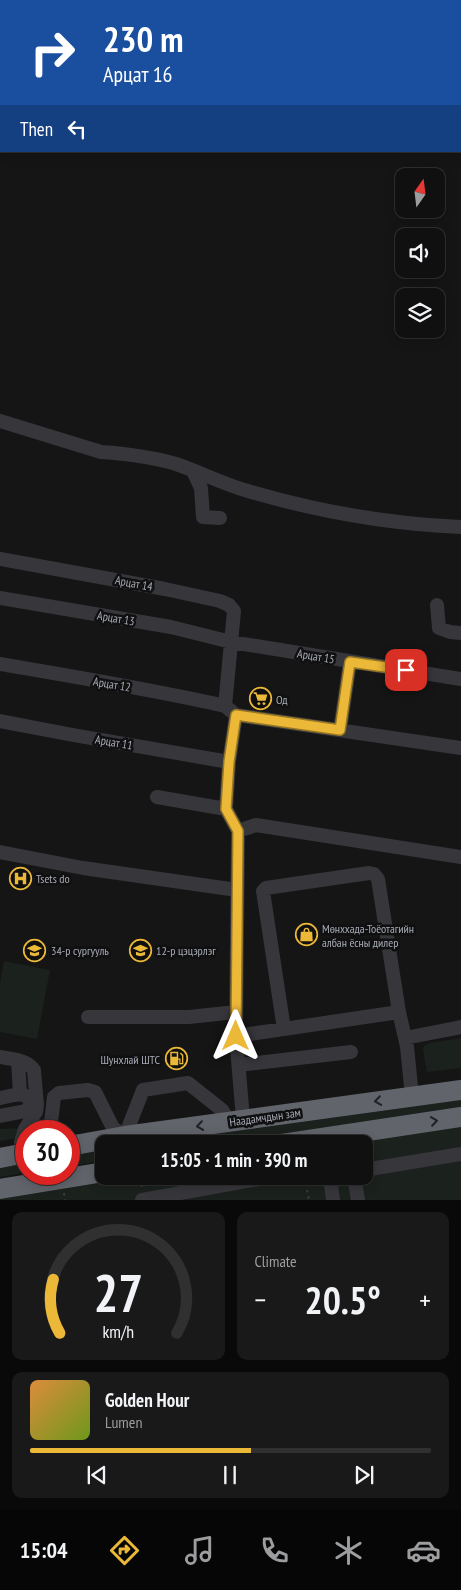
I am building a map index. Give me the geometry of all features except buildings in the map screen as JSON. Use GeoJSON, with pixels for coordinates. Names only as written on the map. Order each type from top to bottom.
{"type":"FeatureCollection","features":[{"type":"Feature","properties":{"kind":"highway","name":"Наадамчдын зам"},"geometry":{"type":"LineString","coordinates":[[132,1135],[461,1090]]}},
{"type":"Feature","properties":{"kind":"highway"},"geometry":{"type":"LineString","coordinates":[[369,1135],[461,1117]]}},
{"type":"Feature","properties":{"kind":"highway","name":"Наадамчдын зам"},"geometry":{"type":"LineString","coordinates":[[80,1144],[95,1141]]}},
{"type":"Feature","properties":{"kind":"highway"},"geometry":{"type":"LineString","coordinates":[[0,1158],[15,1152]]}},
{"type":"Feature","properties":{"kind":"highway"},"geometry":{"type":"LineString","coordinates":[[80,1174],[95,1173]]}},
{"type":"Feature","properties":{"kind":"highway"},"geometry":{"type":"LineString","coordinates":[[0,1189],[17,1185]]}},
{"type":"Feature","properties":{"kind":"street"},"geometry":{"type":"LineString","coordinates":[[0,421],[101,452],[113,452],[175,464],[246,490],[304,506],[387,520],[461,527]]}},
{"type":"Feature","properties":{"kind":"street"},"geometry":{"type":"LineString","coordinates":[[193,471],[201,488],[203,517],[220,518]]}},
{"type":"Feature","properties":{"kind":"street","name":"Арцат 14"},"geometry":{"type":"LineString","coordinates":[[0,559],[165,589],[229,604],[234,611],[225,706]]}},
{"type":"Feature","properties":{"kind":"street","name":"Арцат 13"},"geometry":{"type":"LineString","coordinates":[[0,598],[171,627],[231,642]]}},
{"type":"Feature","properties":{"kind":"street"},"geometry":{"type":"LineString","coordinates":[[436,605],[439,628],[461,633]]}},
{"type":"Feature","properties":{"kind":"street","name":"Арцат 15"},"geometry":{"type":"LineString","coordinates":[[231,642],[461,679]]}},
{"type":"Feature","properties":{"kind":"street"},"geometry":{"type":"LineString","coordinates":[[340,730],[350,662]]}},
{"type":"Feature","properties":{"kind":"street","name":"Арцат 12"},"geometry":{"type":"LineString","coordinates":[[0,664],[146,691],[172,694],[225,706]]}},
{"type":"Feature","properties":{"kind":"street"},"geometry":{"type":"LineString","coordinates":[[225,706],[236,715],[340,730],[460,743]]}},
{"type":"Feature","properties":{"kind":"street"},"geometry":{"type":"LineString","coordinates":[[236,715],[229,762],[226,809],[238,831],[236,1036],[239,1065],[236,1120]]}},
{"type":"Feature","properties":{"kind":"street","name":"Арцат 11"},"geometry":{"type":"LineString","coordinates":[[0,721],[229,762]]}},
{"type":"Feature","properties":{"kind":"street"},"geometry":{"type":"LineString","coordinates":[[157,797],[226,809]]}},
{"type":"Feature","properties":{"kind":"street"},"geometry":{"type":"LineString","coordinates":[[238,831],[256,825],[461,857]]}},
{"type":"Feature","properties":{"kind":"street"},"geometry":{"type":"LineString","coordinates":[[0,852],[83,868],[237,890]]}},
{"type":"Feature","properties":{"kind":"street"},"geometry":{"type":"LineString","coordinates":[[284,1028],[263,891],[266,888],[369,872],[374,874],[378,879],[398,1000],[398,1012],[407,1047],[412,1096]]}},
{"type":"Feature","properties":{"kind":"street"},"geometry":{"type":"LineString","coordinates":[[88,1017],[189,1016],[236,1012]]}},
{"type":"Feature","properties":{"kind":"street"},"geometry":{"type":"LineString","coordinates":[[236,1036],[398,1012]]}},
{"type":"Feature","properties":{"kind":"street"},"geometry":{"type":"LineString","coordinates":[[405,1038],[461,1027]]}},
{"type":"Feature","properties":{"kind":"street"},"geometry":{"type":"LineString","coordinates":[[239,1065],[351,1052]]}},
{"type":"Feature","properties":{"kind":"street"},"geometry":{"type":"LineString","coordinates":[[0,1057],[18,1060],[33,1068],[37,1105],[36,1112],[31,1120]]}},
{"type":"Feature","properties":{"kind":"street"},"geometry":{"type":"LineString","coordinates":[[18,1060],[20,1094]]}},
{"type":"Feature","properties":{"kind":"street"},"geometry":{"type":"LineString","coordinates":[[125,1135],[143,1090],[188,1083],[236,1120]]}},
{"type":"Feature","properties":{"kind":"street"},"geometry":{"type":"LineString","coordinates":[[51,1120],[54,1097],[59,1093],[88,1090],[95,1092],[113,1128],[124,1135]]}},
{"type":"Feature","properties":{"kind":"street"},"geometry":{"type":"LineString","coordinates":[[0,1098],[20,1094],[26,1095],[30,1098],[31,1105],[26,1111],[0,1116]]}},
{"type":"Feature","properties":{"kind":"street"},"geometry":{"type":"LineString","coordinates":[[373,1169],[461,1154]]}},
{"type":"Feature","properties":{"kind":"street"},"geometry":{"type":"LineString","coordinates":[[142,1200],[225,1185]]}},
{"type":"Feature","properties":{"kind":"street"},"geometry":{"type":"LineString","coordinates":[[331,1185],[333,1200]]}},
{"type":"Feature","properties":{"kind":"street"},"geometry":{"type":"LineString","coordinates":[[356,1185],[358,1200]]}},
{"type":"Feature","properties":{"kind":"shaded area"},"geometry":{"type":"Polygon","coordinates":[[[4,961],[50,970],[37,1039],[0,1032],[0,984],[4,961]]]}},
{"type":"Feature","properties":{"kind":"shaded area"},"geometry":{"type":"Polygon","coordinates":[[[461,1038],[461,1068],[427,1072],[424,1046],[429,1043],[461,1038]]]}},
{"type":"Feature","properties":{"kind":"shaded area"},"geometry":{"type":"Polygon","coordinates":[[[461,1100],[461,1110],[287,1135],[208,1135],[461,1100]]]}},
{"type":"Feature","properties":{"kind":"shaded area"},"geometry":{"type":"Polygon","coordinates":[[[461,1118],[461,1200],[0,1200],[0,1191],[42,1185],[80,1185],[80,1179],[95,1177],[95,1185],[373,1185],[373,1135],[356,1135],[461,1118]]]}},
{"type":"Feature","properties":{"kind":"shaded area"},"geometry":{"type":"Polygon","coordinates":[[[15,1128],[15,1139],[0,1141],[0,1129],[15,1128]]]}},
{"type":"Feature","properties":{"kind":"shaded area"},"geometry":{"type":"Polygon","coordinates":[[[95,1151],[95,1162],[80,1164],[80,1153],[95,1151]]]}},
{"type":"Feature","properties":{"kind":"shaded area"},"geometry":{"type":"Polygon","coordinates":[[[15,1163],[15,1175],[0,1177],[0,1165],[15,1163]]]}},
{"type":"Feature","properties":{"kind":"place","name":"Од"},"geometry":{"type":"Point","coordinates":[260,699]}},
{"type":"Feature","properties":{"kind":"place","name":"Tsets do"},"geometry":{"type":"Point","coordinates":[20,878]}},
{"type":"Feature","properties":{"kind":"place","name":"Мөнххада-Тоёотагийн албан ёсны дилер"},"geometry":{"type":"Point","coordinates":[306,935]}},
{"type":"Feature","properties":{"kind":"place","name":"34-р сургууль"},"geometry":{"type":"Point","coordinates":[35,950]}},
{"type":"Feature","properties":{"kind":"place","name":"12-р цэцэрлэг"},"geometry":{"type":"Point","coordinates":[140,950]}},
{"type":"Feature","properties":{"kind":"place","name":"Шунхлай ШТС"},"geometry":{"type":"Point","coordinates":[176,1059]}},
{"type":"Feature","properties":{"kind":"route"},"geometry":{"type":"LineString","coordinates":[[236,1036],[238,831],[226,809],[229,762],[236,715],[340,730],[350,662],[406,670]]}}]}
